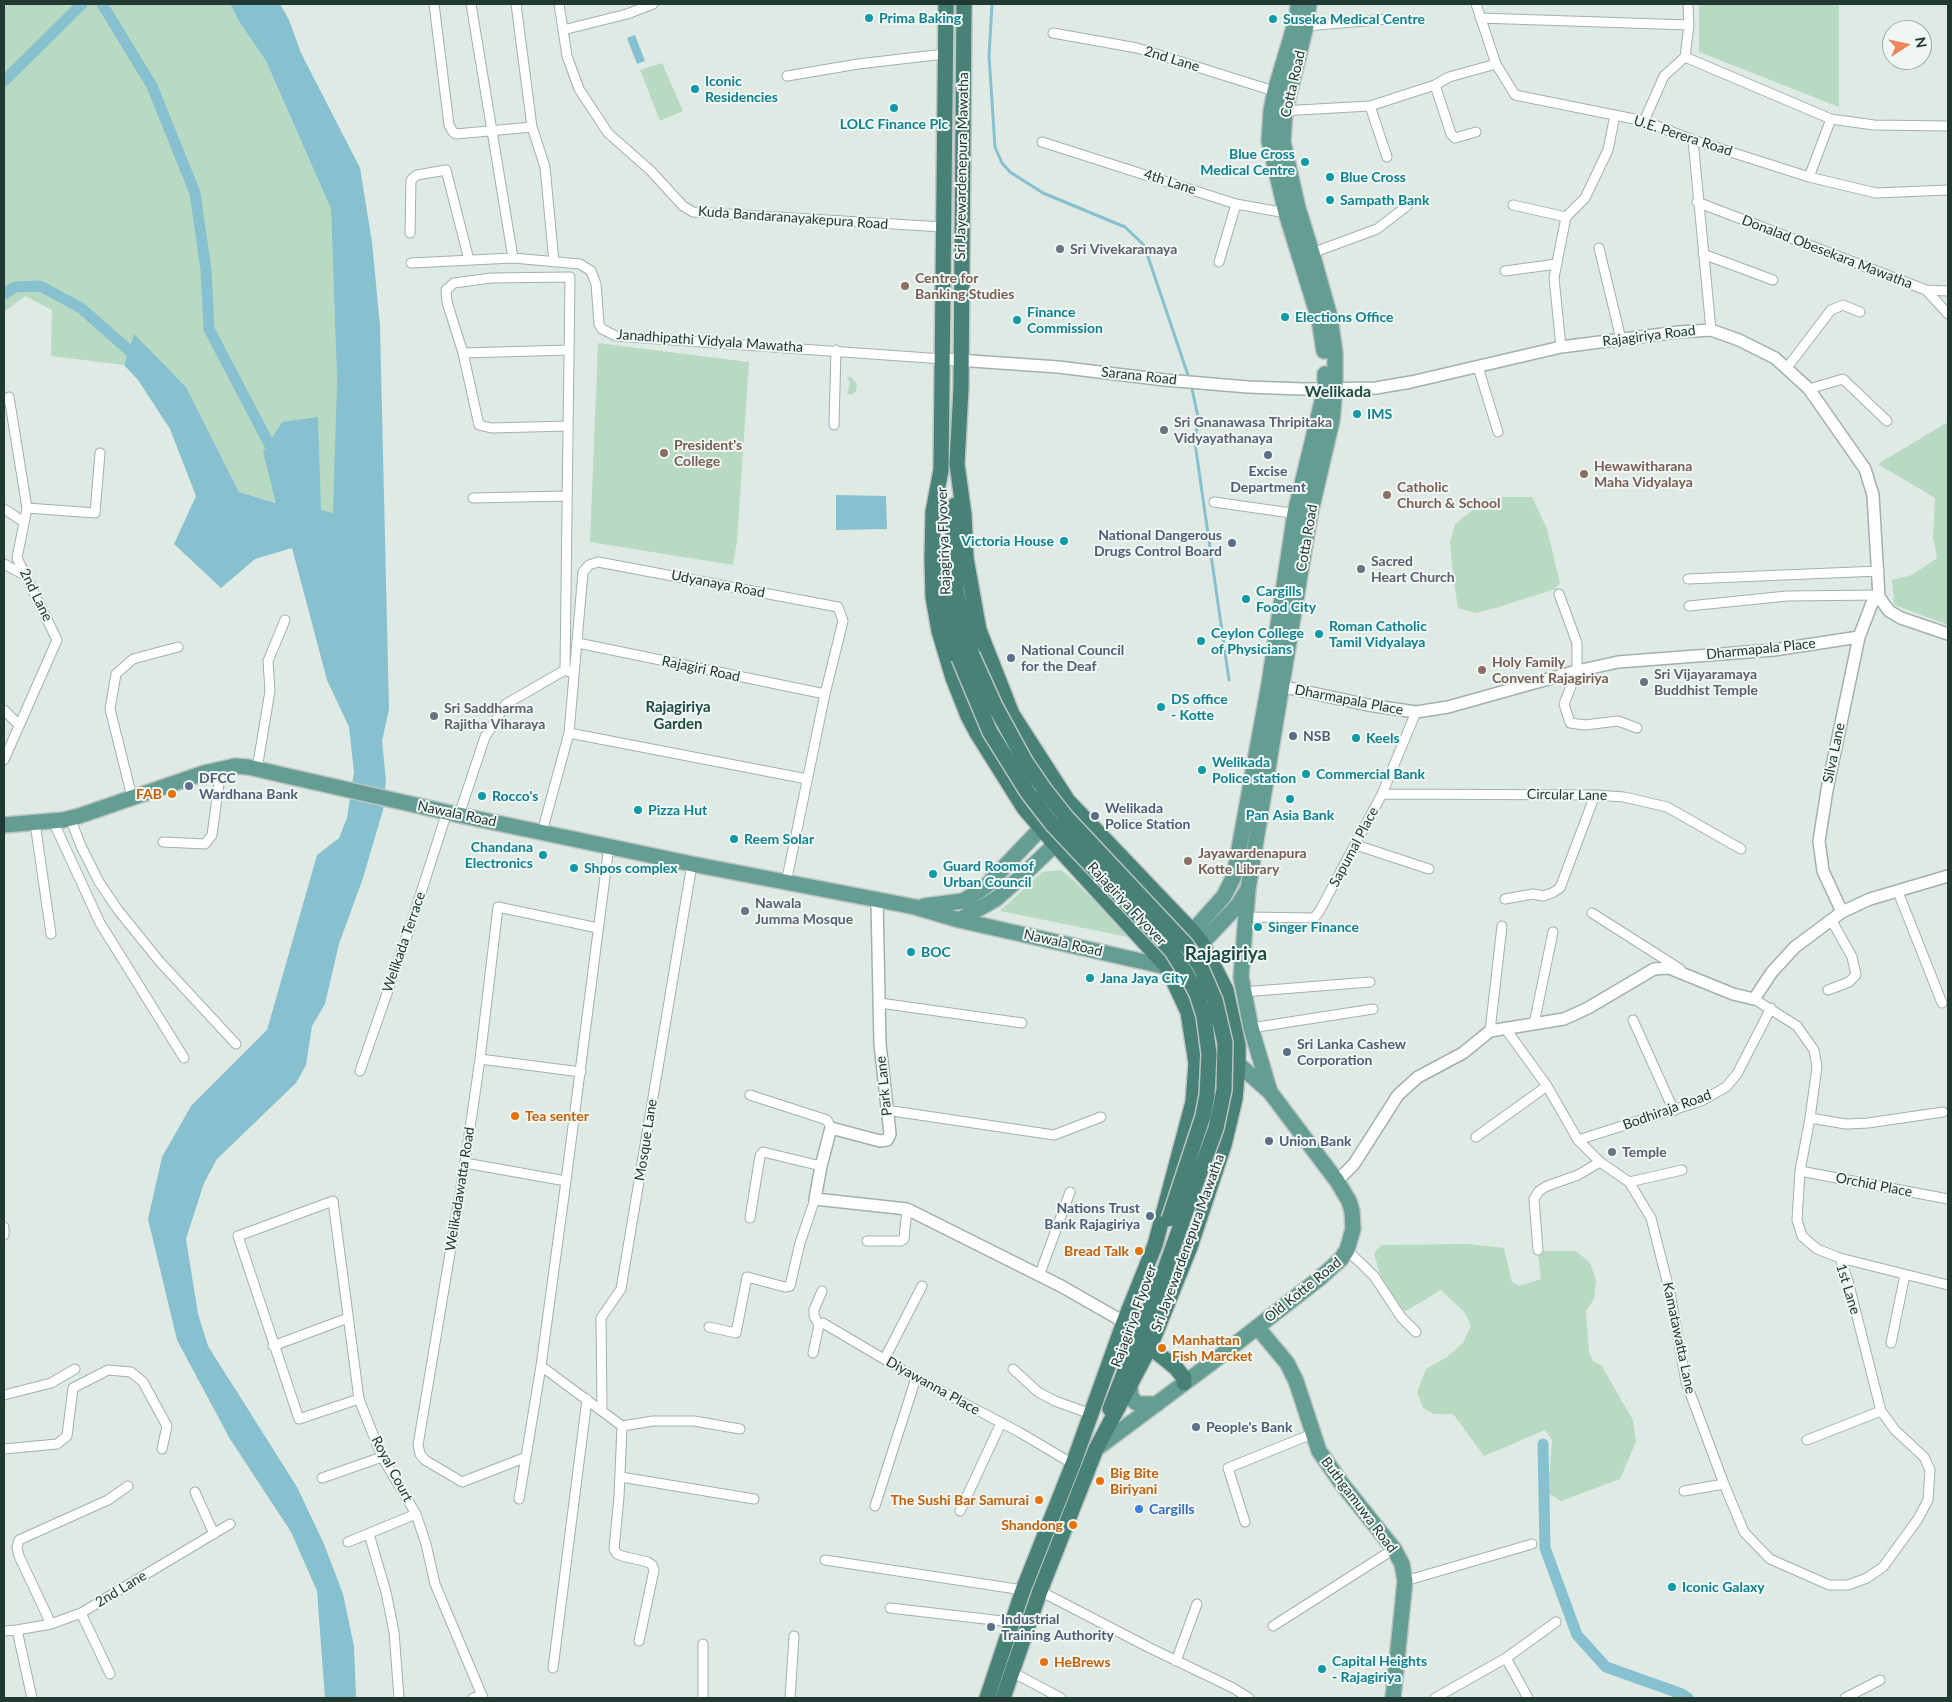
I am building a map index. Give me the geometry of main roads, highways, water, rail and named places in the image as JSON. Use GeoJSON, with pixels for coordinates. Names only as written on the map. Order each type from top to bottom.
{"type":"FeatureCollection","features":[{"type":"Feature","properties":{"kind":"highway","name":"Sri Jayewardenepura Mawatha"},"geometry":{"type":"LineString","coordinates":[[946,4],[941,470],[933,512],[932,576],[940,632],[953,678],[977,733],[1024,808],[1055,845],[1167,967],[1188,1012],[1196,1063],[1193,1102],[1155,1245],[1124,1322],[1073,1464],[1011,1622],[987,1698]]}},
{"type":"Feature","properties":{"kind":"highway","name":"Sri Jayewardenepura Mawatha"},"geometry":{"type":"LineString","coordinates":[[964,4],[957,464],[964,515],[966,558],[979,630],[1012,714],[1068,801],[1192,930],[1202,943],[1226,990],[1238,1045],[1235,1099],[1224,1145],[1190,1247],[1150,1348],[1096,1448],[1040,1591],[1003,1698]]}},
{"type":"Feature","properties":{"kind":"highway","name":"Rajagiriya Flyover"},"geometry":{"type":"LineString","coordinates":[[957,464],[954,539],[956,590],[968,643],[995,706],[1025,762],[1066,817],[1187,946],[1201,968],[1212,992],[1220,1016],[1225,1043],[1224,1090],[1216,1128],[1164,1272],[1129,1358],[1096,1448]]}},
{"type":"Feature","properties":{"kind":"highway","name":"Rajagiriya Flyover"},"geometry":{"type":"LineString","coordinates":[[941,470],[942,563],[947,609],[959,658],[982,716],[1006,760],[1052,824],[1172,951],[1197,994],[1207,1034],[1210,1068],[1203,1116],[1118,1363],[1073,1464]]}},
{"type":"Feature","properties":{"kind":"highway"},"geometry":{"type":"LineString","coordinates":[[977,733],[1012,771],[1022,772],[1025,770],[1028,762],[1012,714]]}},
{"type":"Feature","properties":{"kind":"highway"},"geometry":{"type":"LineString","coordinates":[[1150,1348],[1176,1368],[1184,1378],[1184,1383]]}},
{"type":"Feature","properties":{"kind":"main road","name":"Cotta Road"},"geometry":{"type":"LineString","coordinates":[[1167,967],[1202,943],[1238,905],[1249,887],[1295,513],[1330,389],[1335,353],[1330,317],[1319,299],[1270,141],[1282,93],[1298,4]]}},
{"type":"Feature","properties":{"kind":"main road","name":"Cotta Road"},"geometry":{"type":"LineString","coordinates":[[1282,93],[1306,26],[1309,4]]}},
{"type":"Feature","properties":{"kind":"main road","name":"Cotta Road"},"geometry":{"type":"LineString","coordinates":[[1292,211],[1312,253],[1319,299]]}},
{"type":"Feature","properties":{"kind":"main road","name":"Cotta Road"},"geometry":{"type":"LineString","coordinates":[[1167,967],[1192,930],[1213,910],[1224,896],[1232,880],[1332,421],[1330,389]]}},
{"type":"Feature","properties":{"kind":"main road","name":"Nawala Road"},"geometry":{"type":"LineString","coordinates":[[4,825],[70,818],[235,766],[692,864],[915,907],[959,920],[1167,967]]}},
{"type":"Feature","properties":{"kind":"main road","name":"Nawala Road"},"geometry":{"type":"LineString","coordinates":[[915,907],[963,901],[978,892],[1068,801]]}},
{"type":"Feature","properties":{"kind":"main road"},"geometry":{"type":"LineString","coordinates":[[959,920],[996,899],[1083,817]]}},
{"type":"Feature","properties":{"kind":"main road"},"geometry":{"type":"LineString","coordinates":[[1232,880],[1249,887]]}},
{"type":"Feature","properties":{"kind":"main road","name":"Old Kotte Road"},"geometry":{"type":"LineString","coordinates":[[1249,887],[1242,984],[1251,1028],[1270,1092]]}},
{"type":"Feature","properties":{"kind":"main road"},"geometry":{"type":"LineString","coordinates":[[1238,1045],[1242,984]]}},
{"type":"Feature","properties":{"kind":"main road","name":"Old Kotte Road"},"geometry":{"type":"LineString","coordinates":[[1096,1448],[1257,1327],[1333,1267],[1348,1250],[1353,1229],[1352,1211],[1349,1201],[1337,1181],[1270,1092],[1238,1064]]}},
{"type":"Feature","properties":{"kind":"main road","name":"Buthgamuwa Road"},"geometry":{"type":"LineString","coordinates":[[1257,1327],[1287,1363],[1296,1381],[1319,1452],[1394,1549],[1402,1564],[1404,1581],[1393,1698]]}},
{"type":"Feature","properties":{"kind":"main road"},"geometry":{"type":"LineString","coordinates":[[1130,1388],[1131,1396],[1135,1402],[1139,1404],[1157,1404]]}},
{"type":"Feature","properties":{"kind":"water"},"geometry":{"type":"Polygon","coordinates":[[[230,4],[280,4],[289,20],[301,53],[360,168],[372,242],[380,326],[389,709],[382,741],[386,780],[383,810],[363,878],[339,944],[325,1004],[312,1026],[306,1065],[296,1083],[217,1159],[204,1183],[186,1239],[198,1314],[208,1346],[297,1487],[324,1544],[343,1594],[354,1646],[356,1698],[325,1698],[317,1591],[291,1532],[230,1439],[177,1340],[148,1219],[162,1157],[191,1106],[267,1030],[317,855],[339,838],[347,818],[354,772],[349,727],[327,680],[292,548],[255,559],[221,588],[174,544],[196,496],[170,429],[138,380],[124,365],[134,334],[186,387],[239,492],[276,503],[263,452],[282,422],[318,417],[321,510],[333,513],[337,381],[331,209],[266,61],[240,23],[230,4]]]}},
{"type":"Feature","properties":{"kind":"water"},"geometry":{"type":"Polygon","coordinates":[[[635,35],[645,61],[637,64],[627,38],[635,35]]]}},
{"type":"Feature","properties":{"kind":"water"},"geometry":{"type":"Polygon","coordinates":[[[836,495],[886,496],[887,529],[836,530],[836,495]]]}},
{"type":"Feature","properties":{"kind":"waterway"},"geometry":{"type":"LineString","coordinates":[[4,81],[82,4]]}},
{"type":"Feature","properties":{"kind":"waterway"},"geometry":{"type":"LineString","coordinates":[[102,4],[152,86],[195,193],[206,270],[209,329],[276,457]]}},
{"type":"Feature","properties":{"kind":"waterway"},"geometry":{"type":"LineString","coordinates":[[992,4],[989,56],[995,147],[1002,163],[1010,172],[1043,193],[1125,227],[1144,245],[1189,378]]}},
{"type":"Feature","properties":{"kind":"waterway"},"geometry":{"type":"LineString","coordinates":[[4,294],[15,287],[40,286],[81,308],[140,360]]}},
{"type":"Feature","properties":{"kind":"waterway"},"geometry":{"type":"LineString","coordinates":[[1191,384],[1198,417],[1195,443],[1229,680]]}},
{"type":"Feature","properties":{"kind":"waterway"},"geometry":{"type":"LineString","coordinates":[[1543,1444],[1545,1548],[1577,1635],[1606,1667],[1682,1694],[1688,1698]]}},
{"type":"Feature","properties":{"kind":"place","name":"Prima Baking"},"geometry":{"type":"Point","coordinates":[869,18]}},
{"type":"Feature","properties":{"kind":"place","name":"Suseka Medical Centre"},"geometry":{"type":"Point","coordinates":[1273,19]}},
{"type":"Feature","properties":{"kind":"place","name":"Iconic Residencies"},"geometry":{"type":"Point","coordinates":[695,89]}},
{"type":"Feature","properties":{"kind":"place","name":"LOLC Finance Plc"},"geometry":{"type":"Point","coordinates":[894,108]}},
{"type":"Feature","properties":{"kind":"place","name":"Blue Cross Medical Centre"},"geometry":{"type":"Point","coordinates":[1305,162]}},
{"type":"Feature","properties":{"kind":"place","name":"Blue Cross"},"geometry":{"type":"Point","coordinates":[1330,177]}},
{"type":"Feature","properties":{"kind":"place","name":"Sampath Bank"},"geometry":{"type":"Point","coordinates":[1330,200]}},
{"type":"Feature","properties":{"kind":"place","name":"Sri Vivekaramaya"},"geometry":{"type":"Point","coordinates":[1060,249]}},
{"type":"Feature","properties":{"kind":"place","name":"Centre for Banking Studies"},"geometry":{"type":"Point","coordinates":[905,286]}},
{"type":"Feature","properties":{"kind":"place","name":"Elections Office"},"geometry":{"type":"Point","coordinates":[1285,317]}},
{"type":"Feature","properties":{"kind":"place","name":"Finance Commission"},"geometry":{"type":"Point","coordinates":[1017,320]}},
{"type":"Feature","properties":{"kind":"place","name":"IMS"},"geometry":{"type":"Point","coordinates":[1357,414]}},
{"type":"Feature","properties":{"kind":"place","name":"Sri Gnanawasa Thripitaka Vidyayathanaya"},"geometry":{"type":"Point","coordinates":[1164,430]}},
{"type":"Feature","properties":{"kind":"place","name":"President's College"},"geometry":{"type":"Point","coordinates":[664,453]}},
{"type":"Feature","properties":{"kind":"place","name":"Excise Department"},"geometry":{"type":"Point","coordinates":[1268,455]}},
{"type":"Feature","properties":{"kind":"place","name":"Hewawitharana Maha Vidyalaya"},"geometry":{"type":"Point","coordinates":[1584,474]}},
{"type":"Feature","properties":{"kind":"place","name":"Catholic Church & School"},"geometry":{"type":"Point","coordinates":[1387,495]}},
{"type":"Feature","properties":{"kind":"place","name":"Victoria House"},"geometry":{"type":"Point","coordinates":[1064,541]}},
{"type":"Feature","properties":{"kind":"place","name":"National Dangerous Drugs Control Board"},"geometry":{"type":"Point","coordinates":[1232,543]}},
{"type":"Feature","properties":{"kind":"place","name":"Sacred Heart Church"},"geometry":{"type":"Point","coordinates":[1361,569]}},
{"type":"Feature","properties":{"kind":"place","name":"Cargills Food City"},"geometry":{"type":"Point","coordinates":[1246,599]}},
{"type":"Feature","properties":{"kind":"place","name":"Roman Catholic Tamil Vidyalaya"},"geometry":{"type":"Point","coordinates":[1319,634]}},
{"type":"Feature","properties":{"kind":"place","name":"Ceylon College of Physicians"},"geometry":{"type":"Point","coordinates":[1201,641]}},
{"type":"Feature","properties":{"kind":"place","name":"National Council for the Deaf"},"geometry":{"type":"Point","coordinates":[1011,658]}},
{"type":"Feature","properties":{"kind":"place","name":"Holy Family Convent Rajagiriya"},"geometry":{"type":"Point","coordinates":[1482,670]}},
{"type":"Feature","properties":{"kind":"place","name":"Sri Vijayaramaya Buddhist Temple"},"geometry":{"type":"Point","coordinates":[1644,682]}},
{"type":"Feature","properties":{"kind":"place","name":"DS office - Kotte"},"geometry":{"type":"Point","coordinates":[1161,707]}},
{"type":"Feature","properties":{"kind":"place","name":"Sri Saddharma Rajitha Viharaya"},"geometry":{"type":"Point","coordinates":[434,716]}},
{"type":"Feature","properties":{"kind":"place","name":"NSB"},"geometry":{"type":"Point","coordinates":[1293,736]}},
{"type":"Feature","properties":{"kind":"place","name":"Keels"},"geometry":{"type":"Point","coordinates":[1356,738]}},
{"type":"Feature","properties":{"kind":"place","name":"Welikada Police station"},"geometry":{"type":"Point","coordinates":[1202,770]}},
{"type":"Feature","properties":{"kind":"place","name":"Commercial Bank"},"geometry":{"type":"Point","coordinates":[1306,774]}},
{"type":"Feature","properties":{"kind":"place","name":"DFCC Wardhana Bank"},"geometry":{"type":"Point","coordinates":[189,786]}},
{"type":"Feature","properties":{"kind":"place","name":"FAB"},"geometry":{"type":"Point","coordinates":[172,794]}},
{"type":"Feature","properties":{"kind":"place","name":"Rocco's"},"geometry":{"type":"Point","coordinates":[482,796]}},
{"type":"Feature","properties":{"kind":"place","name":"Pan Asia Bank"},"geometry":{"type":"Point","coordinates":[1290,799]}},
{"type":"Feature","properties":{"kind":"place","name":"Pizza Hut"},"geometry":{"type":"Point","coordinates":[638,810]}},
{"type":"Feature","properties":{"kind":"place","name":"Welikada Police Station"},"geometry":{"type":"Point","coordinates":[1095,816]}},
{"type":"Feature","properties":{"kind":"place","name":"Reem Solar"},"geometry":{"type":"Point","coordinates":[734,839]}},
{"type":"Feature","properties":{"kind":"place","name":"Chandana Electronics"},"geometry":{"type":"Point","coordinates":[543,855]}},
{"type":"Feature","properties":{"kind":"place","name":"Jayawardenapura Kotte Library"},"geometry":{"type":"Point","coordinates":[1188,861]}},
{"type":"Feature","properties":{"kind":"place","name":"Shpos complex"},"geometry":{"type":"Point","coordinates":[574,868]}},
{"type":"Feature","properties":{"kind":"place","name":"Guard Roomof Urban Council"},"geometry":{"type":"Point","coordinates":[933,874]}},
{"type":"Feature","properties":{"kind":"place","name":"Nawala Jumma Mosque"},"geometry":{"type":"Point","coordinates":[745,911]}},
{"type":"Feature","properties":{"kind":"place","name":"Singer Finance"},"geometry":{"type":"Point","coordinates":[1258,927]}},
{"type":"Feature","properties":{"kind":"place","name":"BOC"},"geometry":{"type":"Point","coordinates":[911,952]}},
{"type":"Feature","properties":{"kind":"place","name":"Jana Jaya City"},"geometry":{"type":"Point","coordinates":[1090,978]}},
{"type":"Feature","properties":{"kind":"place","name":"Sri Lanka Cashew Corporation"},"geometry":{"type":"Point","coordinates":[1287,1052]}},
{"type":"Feature","properties":{"kind":"place","name":"Tea senter"},"geometry":{"type":"Point","coordinates":[515,1116]}},
{"type":"Feature","properties":{"kind":"place","name":"Union Bank"},"geometry":{"type":"Point","coordinates":[1269,1141]}},
{"type":"Feature","properties":{"kind":"place","name":"Temple"},"geometry":{"type":"Point","coordinates":[1612,1152]}},
{"type":"Feature","properties":{"kind":"place","name":"Nations Trust Bank Rajagiriya"},"geometry":{"type":"Point","coordinates":[1150,1216]}},
{"type":"Feature","properties":{"kind":"place","name":"Bread Talk"},"geometry":{"type":"Point","coordinates":[1139,1251]}},
{"type":"Feature","properties":{"kind":"place","name":"Manhattan Fish Marcket"},"geometry":{"type":"Point","coordinates":[1162,1348]}},
{"type":"Feature","properties":{"kind":"place","name":"People's Bank"},"geometry":{"type":"Point","coordinates":[1196,1427]}},
{"type":"Feature","properties":{"kind":"place","name":"Big Bite Biriyani"},"geometry":{"type":"Point","coordinates":[1100,1481]}},
{"type":"Feature","properties":{"kind":"place","name":"The Sushi Bar Samurai"},"geometry":{"type":"Point","coordinates":[1039,1500]}},
{"type":"Feature","properties":{"kind":"place","name":"Cargills"},"geometry":{"type":"Point","coordinates":[1139,1509]}},
{"type":"Feature","properties":{"kind":"place","name":"Shandong"},"geometry":{"type":"Point","coordinates":[1073,1525]}},
{"type":"Feature","properties":{"kind":"place","name":"Iconic Galaxy"},"geometry":{"type":"Point","coordinates":[1672,1587]}},
{"type":"Feature","properties":{"kind":"place","name":"Industrial Training Authority"},"geometry":{"type":"Point","coordinates":[991,1627]}},
{"type":"Feature","properties":{"kind":"place","name":"HeBrews"},"geometry":{"type":"Point","coordinates":[1044,1662]}},
{"type":"Feature","properties":{"kind":"place","name":"Capital Heights - Rajagiriya"},"geometry":{"type":"Point","coordinates":[1322,1669]}},
{"type":"Feature","properties":{"kind":"district","name":"Welikada"},"geometry":{"type":"Point","coordinates":[1338,392]}},
{"type":"Feature","properties":{"kind":"district","name":"Rajagiriya Garden"},"geometry":{"type":"Point","coordinates":[678,716]}},
{"type":"Feature","properties":{"kind":"district","name":"Rajagiriya"},"geometry":{"type":"Point","coordinates":[1226,954]}}]}
